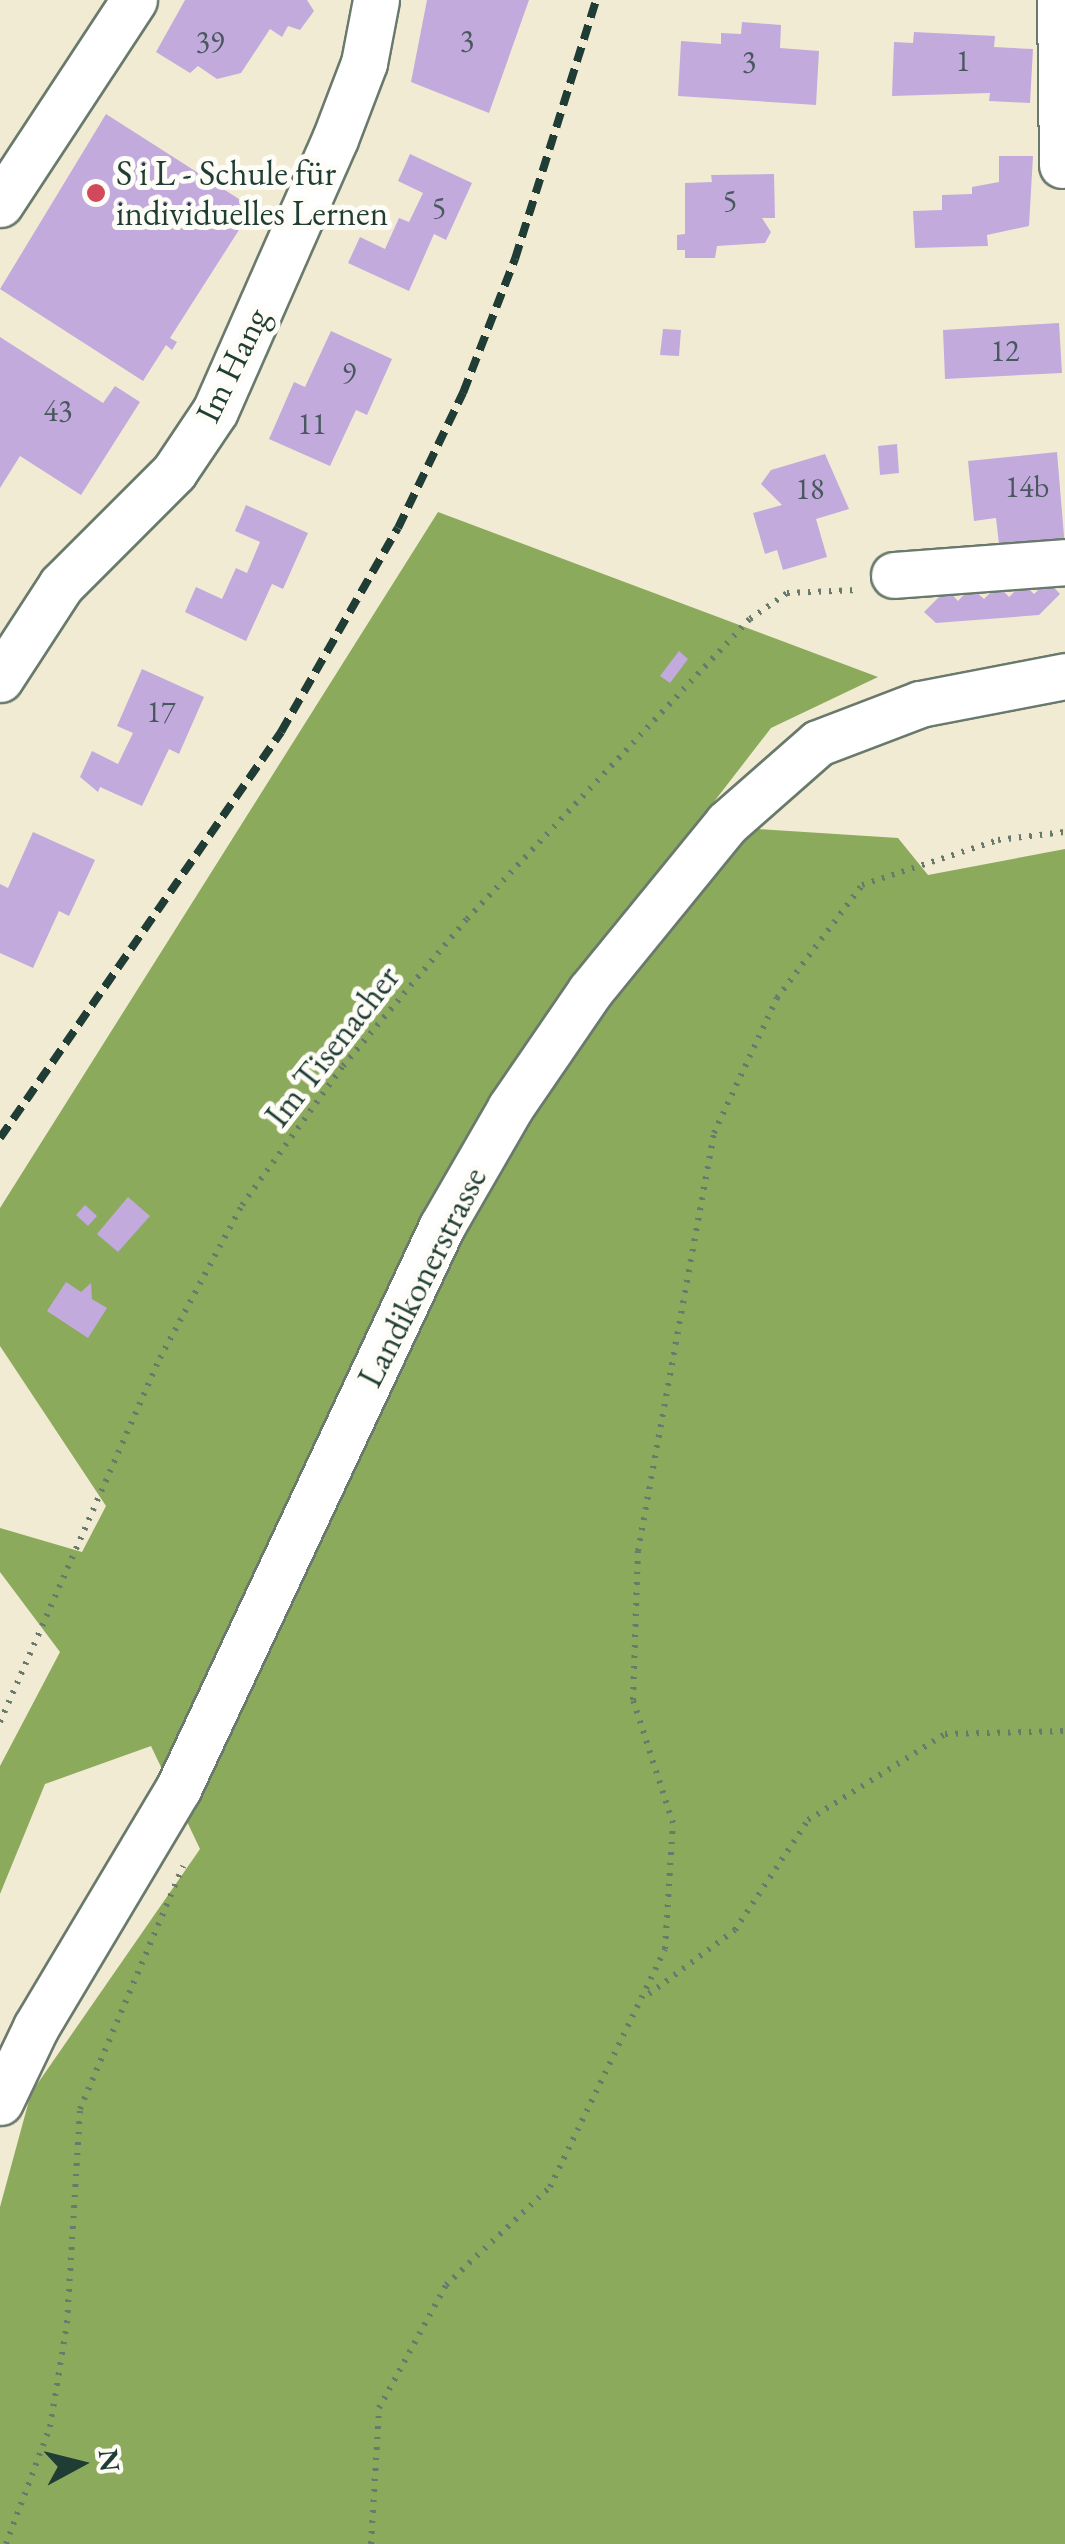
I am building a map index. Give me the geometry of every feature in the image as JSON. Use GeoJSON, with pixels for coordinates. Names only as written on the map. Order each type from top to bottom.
{"type":"FeatureCollection","features":[{"type":"Feature","properties":{"kind":"street"},"geometry":{"type":"LineString","coordinates":[[0,204],[134,0]]}},
{"type":"Feature","properties":{"kind":"street","name":"Im Hang"},"geometry":{"type":"LineString","coordinates":[[0,679],[62,585],[174,472],[215,411],[335,139],[364,64],[376,0]]}},
{"type":"Feature","properties":{"kind":"street"},"geometry":{"type":"LineString","coordinates":[[1062,1],[1062,164]]}},
{"type":"Feature","properties":{"kind":"street"},"geometry":{"type":"LineString","coordinates":[[894,575],[1065,562]]}},
{"type":"Feature","properties":{"kind":"street","name":"Landikonerstrasse"},"geometry":{"type":"LineString","coordinates":[[0,2102],[36,2027],[178,1789],[442,1226],[510,1108],[590,991],[727,824],[818,743],[920,704],[1065,676]]}},
{"type":"Feature","properties":{"kind":"path","name":"Im Tisenacher"},"geometry":{"type":"LineString","coordinates":[[0,1722],[160,1358],[242,1205],[343,1066],[467,919],[750,619],[787,593],[875,589],[894,575]]}},
{"type":"Feature","properties":{"kind":"path"},"geometry":{"type":"LineString","coordinates":[[370,2544],[379,2408],[446,2284],[550,2186],[648,1995],[665,1949],[673,1823],[634,1700],[638,1551],[714,1133],[777,998],[862,885],[998,840],[1065,832]]}},
{"type":"Feature","properties":{"kind":"path"},"geometry":{"type":"LineString","coordinates":[[648,1995],[735,1930],[808,1820],[945,1734],[1065,1731]]}},
{"type":"Feature","properties":{"kind":"path"},"geometry":{"type":"LineString","coordinates":[[6,2544],[53,2410],[68,2323],[80,2109],[188,1852]]}},
{"type":"Feature","properties":{"kind":"green space"},"geometry":{"type":"Polygon","coordinates":[[[438,512],[878,677],[771,728],[696,825],[898,838],[928,875],[1065,849],[1065,2544],[0,2544],[0,2207],[31,2093],[200,1849],[151,1746],[45,1784],[0,1894],[0,1766],[60,1652],[0,1572],[0,1528],[82,1552],[106,1506],[0,1346],[0,1208],[438,512]]]}},
{"type":"Feature","properties":{"kind":"building"},"geometry":{"type":"Polygon","coordinates":[[[185,0],[307,0],[314,11],[300,30],[288,26],[282,37],[270,29],[241,73],[217,79],[198,66],[190,73],[156,52],[185,0]]]}},
{"type":"Feature","properties":{"kind":"building"},"geometry":{"type":"Polygon","coordinates":[[[427,0],[529,0],[489,113],[411,82],[427,0]]]}},
{"type":"Feature","properties":{"kind":"building"},"geometry":{"type":"Polygon","coordinates":[[[742,22],[781,25],[780,48],[819,51],[816,105],[678,96],[681,41],[721,44],[721,33],[741,34],[742,22]]]}},
{"type":"Feature","properties":{"kind":"building"},"geometry":{"type":"Polygon","coordinates":[[[914,32],[995,36],[994,47],[1033,49],[1030,103],[989,101],[990,93],[892,96],[894,42],[913,43],[914,32]]]}},
{"type":"Feature","properties":{"kind":"building"},"geometry":{"type":"Polygon","coordinates":[[[106,114],[253,208],[170,338],[177,342],[172,350],[166,345],[143,381],[0,289],[106,114]]]}},
{"type":"Feature","properties":{"kind":"building"},"geometry":{"type":"Polygon","coordinates":[[[410,154],[472,183],[446,240],[434,234],[409,291],[348,263],[360,237],[385,249],[399,218],[409,222],[423,193],[398,181],[410,154]]]}},
{"type":"Feature","properties":{"kind":"building"},"geometry":{"type":"Polygon","coordinates":[[[999,156],[1033,156],[1029,226],[987,235],[988,246],[915,248],[913,211],[942,210],[942,195],[972,194],[972,187],[999,182],[999,156]]]}},
{"type":"Feature","properties":{"kind":"building"},"geometry":{"type":"Polygon","coordinates":[[[774,174],[775,218],[762,218],[771,232],[765,243],[717,246],[715,258],[685,258],[685,250],[677,250],[677,235],[685,234],[685,183],[712,182],[711,175],[774,174]]]}},
{"type":"Feature","properties":{"kind":"building"},"geometry":{"type":"Polygon","coordinates":[[[1059,323],[1062,373],[945,379],[943,330],[1059,323]]]}},
{"type":"Feature","properties":{"kind":"building"},"geometry":{"type":"Polygon","coordinates":[[[663,329],[681,330],[679,356],[660,355],[663,329]]]}},
{"type":"Feature","properties":{"kind":"building"},"geometry":{"type":"Polygon","coordinates":[[[331,331],[392,359],[367,415],[356,410],[330,466],[269,439],[294,382],[305,387],[331,331]]]}},
{"type":"Feature","properties":{"kind":"building"},"geometry":{"type":"Polygon","coordinates":[[[0,337],[103,403],[115,386],[140,402],[81,495],[20,456],[0,488],[0,337]]]}},
{"type":"Feature","properties":{"kind":"building"},"geometry":{"type":"Polygon","coordinates":[[[897,444],[899,473],[880,475],[878,446],[897,444]]]}},
{"type":"Feature","properties":{"kind":"building"},"geometry":{"type":"Polygon","coordinates":[[[1057,452],[1065,548],[1000,553],[996,518],[974,521],[968,461],[1057,452]]]}},
{"type":"Feature","properties":{"kind":"building"},"geometry":{"type":"Polygon","coordinates":[[[825,454],[849,509],[816,519],[827,557],[783,570],[777,550],[765,554],[753,513],[782,505],[761,484],[771,470],[825,454]]]}},
{"type":"Feature","properties":{"kind":"building"},"geometry":{"type":"Polygon","coordinates":[[[246,505],[308,533],[283,589],[272,584],[246,641],[185,612],[196,587],[222,599],[236,568],[247,573],[260,542],[235,531],[246,505]]]}},
{"type":"Feature","properties":{"kind":"building"},"geometry":{"type":"Polygon","coordinates":[[[1048,581],[1060,594],[1039,615],[936,623],[924,612],[947,589],[958,601],[971,587],[984,599],[998,585],[1009,597],[1023,583],[1034,594],[1048,581]]]}},
{"type":"Feature","properties":{"kind":"building"},"geometry":{"type":"Polygon","coordinates":[[[679,651],[688,659],[670,683],[660,676],[679,651]]]}},
{"type":"Feature","properties":{"kind":"building"},"geometry":{"type":"Polygon","coordinates":[[[142,669],[204,697],[179,754],[169,749],[142,806],[100,787],[98,792],[80,777],[92,751],[118,764],[133,733],[117,726],[142,669]]]}},
{"type":"Feature","properties":{"kind":"building"},"geometry":{"type":"Polygon","coordinates":[[[33,832],[95,860],[69,916],[59,911],[33,968],[0,953],[0,884],[8,888],[33,832]]]}},
{"type":"Feature","properties":{"kind":"building"},"geometry":{"type":"Polygon","coordinates":[[[128,1197],[150,1216],[118,1252],[97,1234],[128,1197]]]}},
{"type":"Feature","properties":{"kind":"building"},"geometry":{"type":"Polygon","coordinates":[[[85,1205],[97,1216],[88,1226],[76,1215],[85,1205]]]}},
{"type":"Feature","properties":{"kind":"building"},"geometry":{"type":"Polygon","coordinates":[[[66,1282],[81,1292],[91,1283],[92,1299],[107,1308],[88,1338],[47,1311],[66,1282]]]}},
{"type":"Feature","properties":{"kind":"railway"},"geometry":{"type":"LineString","coordinates":[[0,1138],[281,732],[398,528],[463,393],[515,259],[596,0]]}},
{"type":"Feature","properties":{"kind":"place","name":"S i L - Schule für individuelles Lernen"},"geometry":{"type":"Point","coordinates":[96,193]}}]}
